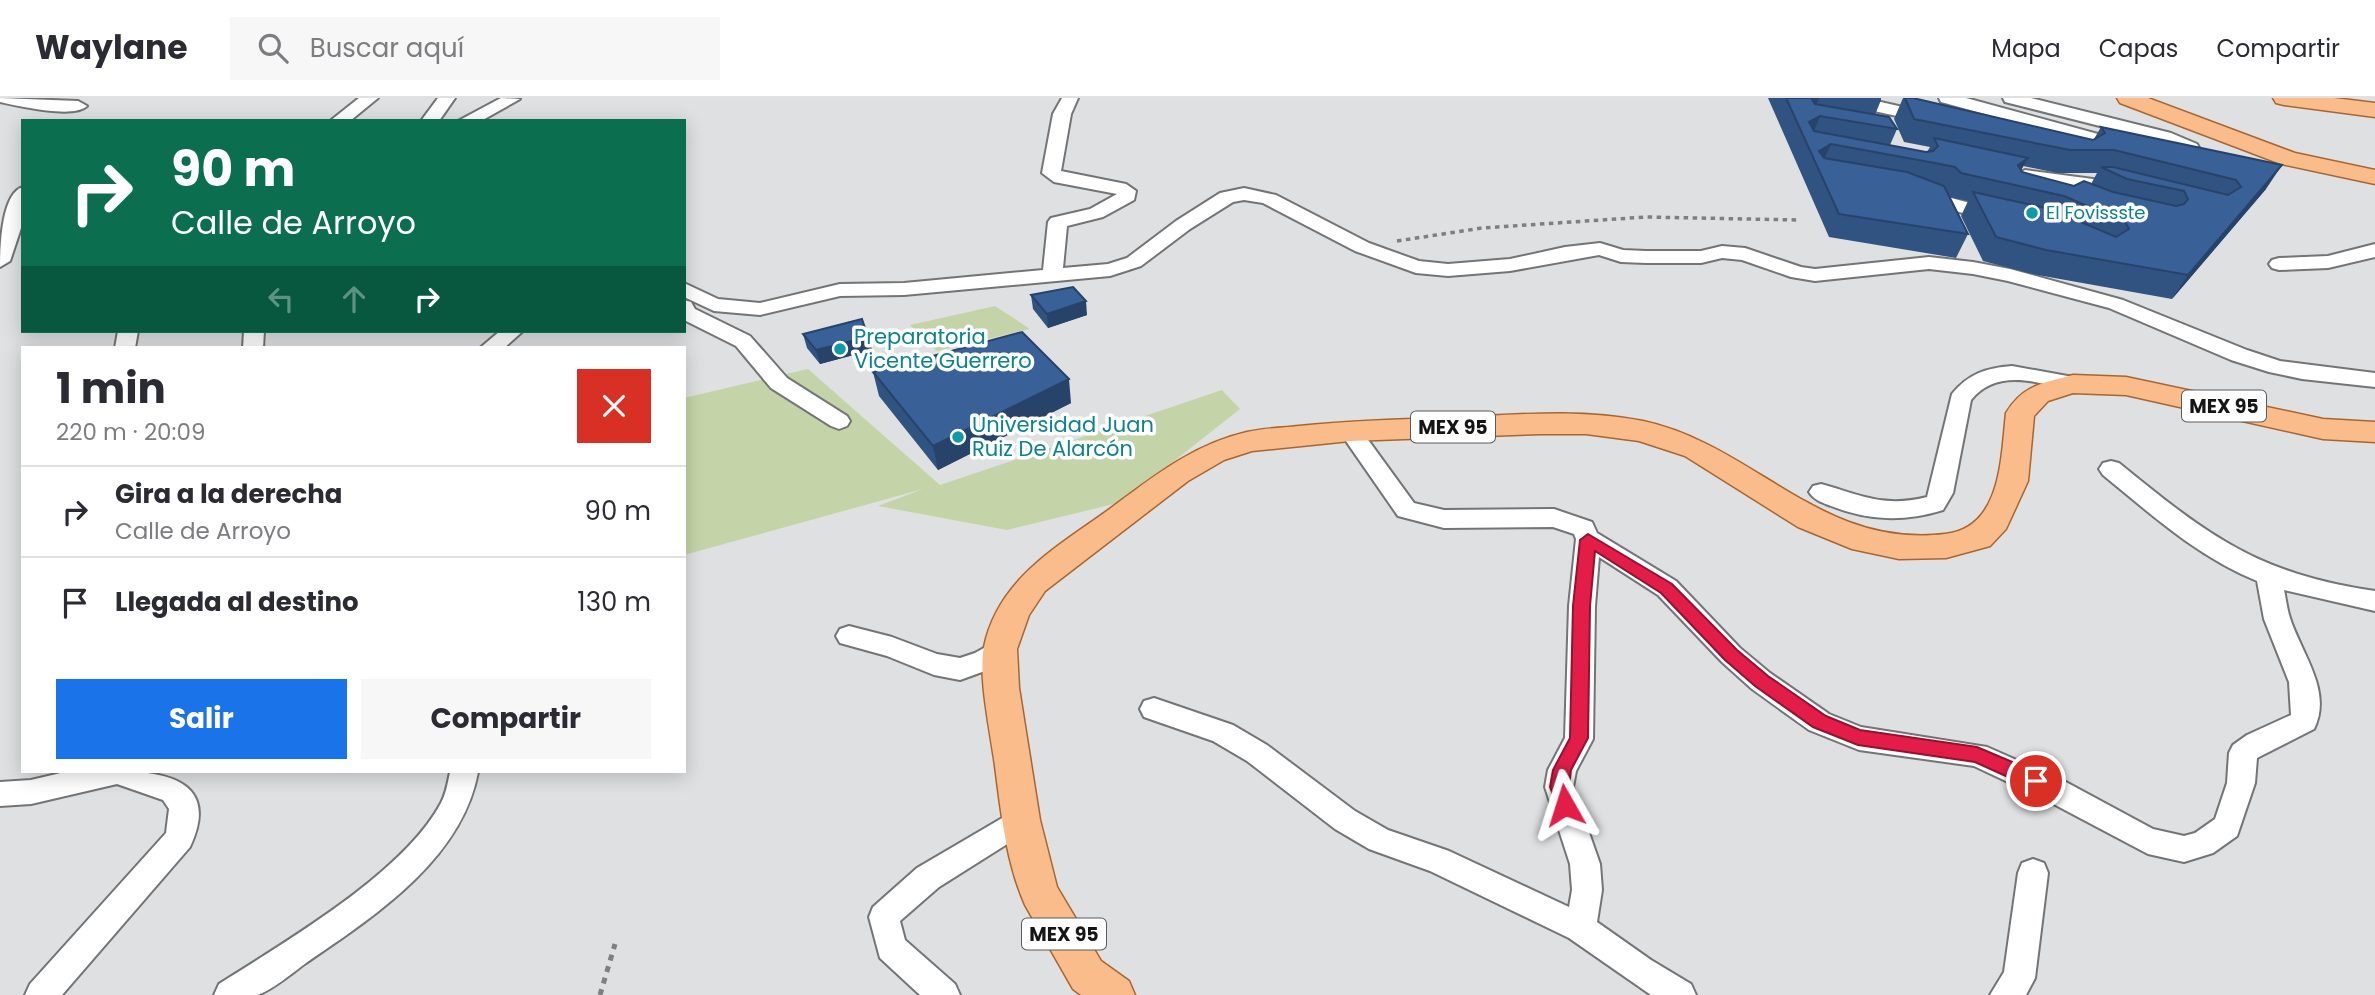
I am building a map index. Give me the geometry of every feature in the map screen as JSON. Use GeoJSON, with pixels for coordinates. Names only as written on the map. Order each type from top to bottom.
{"type":"FeatureCollection","features":[{"type":"Feature","properties":{"kind":"main road"},"geometry":{"type":"LineString","coordinates":[[2128,98],[2289,159],[2375,177]]}},
{"type":"Feature","properties":{"kind":"main road"},"geometry":{"type":"LineString","coordinates":[[2284,98],[2375,110]]}},
{"type":"Feature","properties":{"kind":"main road","name":"MEX 95"},"geometry":{"type":"LineString","coordinates":[[1114,995],[1087,975],[1039,892],[1021,820],[1002,688],[1000,649],[1014,611],[1034,582],[1177,474],[1214,453],[1250,441],[1350,431],[1541,424],[1586,424],[1642,430],[1695,449],[1809,519],[1863,541],[1899,547],[1946,546],[1979,538],[1995,521],[2013,481],[2020,413],[2038,394],[2073,384],[2126,386],[2323,429],[2375,432]]}},
{"type":"Feature","properties":{"kind":"street"},"geometry":{"type":"LineString","coordinates":[[4,98],[40,105],[84,102]]}},
{"type":"Feature","properties":{"kind":"street"},"geometry":{"type":"LineString","coordinates":[[330,119],[337,98]]}},
{"type":"Feature","properties":{"kind":"street"},"geometry":{"type":"LineString","coordinates":[[341,119],[370,98]]}},
{"type":"Feature","properties":{"kind":"street"},"geometry":{"type":"LineString","coordinates":[[431,119],[447,98]]}},
{"type":"Feature","properties":{"kind":"street"},"geometry":{"type":"LineString","coordinates":[[1053,274],[1058,222],[1096,214],[1127,196],[1127,191],[1119,188],[1060,178],[1051,173],[1062,114],[1070,98]]}},
{"type":"Feature","properties":{"kind":"street"},"geometry":{"type":"LineString","coordinates":[[1840,98],[1946,123]]}},
{"type":"Feature","properties":{"kind":"street"},"geometry":{"type":"LineString","coordinates":[[1947,98],[2146,152]]}},
{"type":"Feature","properties":{"kind":"street"},"geometry":{"type":"LineString","coordinates":[[2011,98],[2165,136],[2191,148],[2198,163],[2172,159]]}},
{"type":"Feature","properties":{"kind":"street"},"geometry":{"type":"LineString","coordinates":[[471,119],[512,99]]}},
{"type":"Feature","properties":{"kind":"street"},"geometry":{"type":"LineString","coordinates":[[67,119],[84,102]]}},
{"type":"Feature","properties":{"kind":"street"},"geometry":{"type":"LineString","coordinates":[[1880,106],[1884,128]]}},
{"type":"Feature","properties":{"kind":"street"},"geometry":{"type":"LineString","coordinates":[[2005,178],[2054,190],[2082,202]]}},
{"type":"Feature","properties":{"kind":"street"},"geometry":{"type":"LineString","coordinates":[[1908,182],[1942,203],[2019,220]]}},
{"type":"Feature","properties":{"kind":"street"},"geometry":{"type":"LineString","coordinates":[[2054,190],[2099,182],[2140,191]]}},
{"type":"Feature","properties":{"kind":"street"},"geometry":{"type":"LineString","coordinates":[[686,296],[714,305],[760,309],[839,290],[904,289],[1053,274],[1086,274],[1135,262],[1183,225],[1227,197],[1244,194],[1269,199],[1362,247],[1416,267],[1448,270],[1510,265],[1565,253],[1600,249],[1621,256],[1646,257],[1701,257],[1723,252],[1745,254],[1798,273],[1815,275],[1929,263],[1973,268],[2010,275],[2116,304],[2239,355],[2277,367],[2375,380]]}},
{"type":"Feature","properties":{"kind":"street"},"geometry":{"type":"LineString","coordinates":[[0,261],[21,199]]}},
{"type":"Feature","properties":{"kind":"street"},"geometry":{"type":"LineString","coordinates":[[1942,203],[1954,229]]}},
{"type":"Feature","properties":{"kind":"street"},"geometry":{"type":"LineString","coordinates":[[1963,249],[1973,268]]}},
{"type":"Feature","properties":{"kind":"street"},"geometry":{"type":"LineString","coordinates":[[2279,264],[2316,265],[2352,259],[2375,250]]}},
{"type":"Feature","properties":{"kind":"street"},"geometry":{"type":"LineString","coordinates":[[686,313],[743,341],[779,383],[839,421]]}},
{"type":"Feature","properties":{"kind":"street"},"geometry":{"type":"LineString","coordinates":[[493,346],[510,333]]}},
{"type":"Feature","properties":{"kind":"street"},"geometry":{"type":"LineString","coordinates":[[1821,492],[1852,506],[1876,511],[1901,512],[1935,504],[1941,493],[1960,399],[1967,387],[1988,375],[2009,373],[2031,374],[2073,384]]}},
{"type":"Feature","properties":{"kind":"street"},"geometry":{"type":"LineString","coordinates":[[1350,431],[1406,510],[1444,519],[1554,518],[1583,528],[1588,540],[1582,606],[1579,738],[1562,770],[1559,787],[1585,864],[1587,891],[1580,928]]}},
{"type":"Feature","properties":{"kind":"street"},"geometry":{"type":"LineString","coordinates":[[2112,469],[2186,529],[2234,560],[2269,576],[2317,590],[2375,601]]}},
{"type":"Feature","properties":{"kind":"street"},"geometry":{"type":"LineString","coordinates":[[1588,540],[1667,588],[1741,664],[1819,722],[1858,738],[1977,755],[2054,790],[2148,841],[2184,849],[2203,844],[2227,827],[2241,783],[2244,753],[2255,742],[2282,734],[2304,722],[2308,706],[2303,682],[2277,617],[2269,576]]}},
{"type":"Feature","properties":{"kind":"street"},"geometry":{"type":"LineString","coordinates":[[849,636],[892,647],[934,664],[960,669],[984,660],[1000,649]]}},
{"type":"Feature","properties":{"kind":"street"},"geometry":{"type":"LineString","coordinates":[[1154,709],[1234,740],[1257,753],[1345,820],[1380,840],[1438,860],[1580,928],[1640,971],[1680,995]]}},
{"type":"Feature","properties":{"kind":"street"},"geometry":{"type":"LineString","coordinates":[[0,794],[31,792],[75,778],[110,773]]}},
{"type":"Feature","properties":{"kind":"street"},"geometry":{"type":"LineString","coordinates":[[40,995],[180,838],[184,807],[173,791],[120,773]]}},
{"type":"Feature","properties":{"kind":"street"},"geometry":{"type":"LineString","coordinates":[[230,995],[302,947],[383,887],[425,848],[452,811],[464,773]]}},
{"type":"Feature","properties":{"kind":"street"},"geometry":{"type":"LineString","coordinates":[[944,995],[891,948],[884,917],[904,895],[938,869],[1012,828],[1021,820]]}},
{"type":"Feature","properties":{"kind":"street"},"geometry":{"type":"LineString","coordinates":[[2006,995],[2019,978],[2033,873]]}},
{"type":"Feature","properties":{"kind":"path"},"geometry":{"type":"LineString","coordinates":[[1362,247],[1482,228],[1646,217],[1798,220]]}},
{"type":"Feature","properties":{"kind":"path"},"geometry":{"type":"LineString","coordinates":[[600,995],[615,944]]}},
{"type":"Feature","properties":{"kind":"green space"},"geometry":{"type":"Polygon","coordinates":[[[995,306],[1030,329],[937,351],[910,325],[995,306]]]}},
{"type":"Feature","properties":{"kind":"green space"},"geometry":{"type":"Polygon","coordinates":[[[808,369],[940,485],[1222,390],[1240,409],[1122,502],[1007,530],[878,506],[923,489],[686,554],[686,398],[808,369]]]}},
{"type":"Feature","properties":{"kind":"building"},"geometry":{"type":"Polygon","coordinates":[[[1786,98],[1811,98],[1815,104],[1889,117],[1897,129],[1820,116],[1809,122],[1814,131],[1926,152],[1933,151],[1938,146],[1934,138],[2028,158],[2018,165],[2022,172],[2074,186],[2084,181],[2113,192],[2176,206],[2184,204],[2188,199],[2184,191],[2127,179],[2101,167],[2113,167],[2228,195],[2241,187],[2236,180],[2114,150],[2070,150],[1914,119],[1905,98],[2093,140],[2105,133],[2101,127],[2282,165],[2188,275],[2046,250],[1996,237],[1973,192],[2050,209],[2116,237],[2129,229],[2125,222],[2064,196],[1961,173],[1955,167],[1831,144],[1819,151],[1824,158],[1907,172],[1944,186],[1968,234],[1839,214],[1786,98]]]}},
{"type":"Feature","properties":{"kind":"building"},"geometry":{"type":"Polygon","coordinates":[[[1073,287],[1086,301],[1047,314],[1031,295],[1073,287]]]}},
{"type":"Feature","properties":{"kind":"building"},"geometry":{"type":"Polygon","coordinates":[[[862,319],[868,337],[816,350],[803,334],[862,319]]]}},
{"type":"Feature","properties":{"kind":"building","name":"Universidad Juan Ruiz De Alarcón"},"geometry":{"type":"Polygon","coordinates":[[[1022,332],[1069,379],[933,446],[873,372],[1022,332]]]}},
{"type":"Feature","properties":{"kind":"place","name":"El Fovissste"},"geometry":{"type":"Point","coordinates":[2032,213]}},
{"type":"Feature","properties":{"kind":"place","name":"Preparatoria Vicente Guerrero"},"geometry":{"type":"Point","coordinates":[840,349]}},
{"type":"Feature","properties":{"kind":"place","name":"Universidad Juan Ruiz De Alarcón"},"geometry":{"type":"Point","coordinates":[958,437]}},
{"type":"Feature","properties":{"kind":"route"},"geometry":{"type":"LineString","coordinates":[[1565,805],[1559,787],[1562,770],[1579,738],[1582,606],[1588,540],[1667,588],[1731,655],[1761,681],[1819,722],[1858,738],[1977,755],[2036,781]]}}]}
